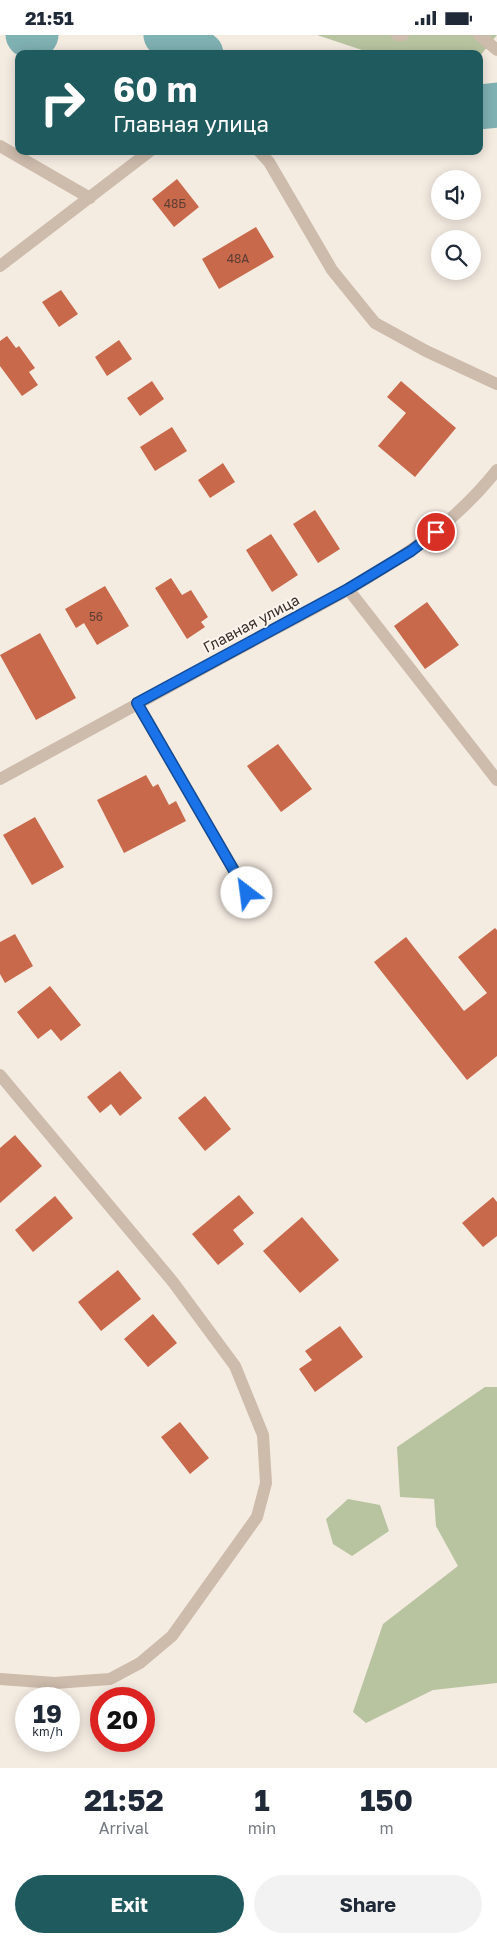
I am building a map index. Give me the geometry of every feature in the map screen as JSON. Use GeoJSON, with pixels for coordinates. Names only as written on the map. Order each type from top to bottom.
{"type":"FeatureCollection","features":[{"type":"Feature","properties":{"kind":"street"},"geometry":{"type":"LineString","coordinates":[[396,35],[403,35]]}},
{"type":"Feature","properties":{"kind":"street"},"geometry":{"type":"LineString","coordinates":[[479,35],[497,50]]}},
{"type":"Feature","properties":{"kind":"street"},"geometry":{"type":"LineString","coordinates":[[0,146],[15,155]]}},
{"type":"Feature","properties":{"kind":"street"},"geometry":{"type":"LineString","coordinates":[[16,155],[90,198]]}},
{"type":"Feature","properties":{"kind":"street"},"geometry":{"type":"LineString","coordinates":[[0,266],[145,155]]}},
{"type":"Feature","properties":{"kind":"street"},"geometry":{"type":"LineString","coordinates":[[263,155],[269,162],[332,270],[375,323],[426,351],[497,384]]}},
{"type":"Feature","properties":{"kind":"street","name":"Главная улица"},"geometry":{"type":"LineString","coordinates":[[0,779],[348,589],[411,551],[448,523],[481,491],[497,470]]}},
{"type":"Feature","properties":{"kind":"street"},"geometry":{"type":"LineString","coordinates":[[348,589],[497,781]]}},
{"type":"Feature","properties":{"kind":"street"},"geometry":{"type":"LineString","coordinates":[[137,703],[247,893]]}},
{"type":"Feature","properties":{"kind":"street"},"geometry":{"type":"LineString","coordinates":[[0,1075],[173,1282],[234,1366],[263,1435],[266,1483],[257,1517],[172,1636],[140,1663],[110,1679],[55,1683],[0,1679]]}},
{"type":"Feature","properties":{"kind":"green space"},"geometry":{"type":"Polygon","coordinates":[[[317,35],[497,35],[483,52],[483,50],[362,50],[317,35]]]}},
{"type":"Feature","properties":{"kind":"green space"},"geometry":{"type":"Polygon","coordinates":[[[485,1387],[497,1387],[497,1683],[433,1690],[366,1723],[353,1712],[383,1624],[458,1566],[436,1526],[434,1499],[400,1497],[397,1447],[485,1387]]]}},
{"type":"Feature","properties":{"kind":"green space"},"geometry":{"type":"Polygon","coordinates":[[[348,1499],[380,1505],[389,1531],[352,1556],[333,1544],[326,1519],[348,1499]]]}},
{"type":"Feature","properties":{"kind":"building"},"geometry":{"type":"Polygon","coordinates":[[[177,179],[199,207],[174,227],[152,199],[177,179]]]}},
{"type":"Feature","properties":{"kind":"building"},"geometry":{"type":"Polygon","coordinates":[[[256,227],[274,257],[219,289],[202,259],[256,227]]]}},
{"type":"Feature","properties":{"kind":"building"},"geometry":{"type":"Polygon","coordinates":[[[61,290],[78,314],[59,327],[42,302],[61,290]]]}},
{"type":"Feature","properties":{"kind":"building"},"geometry":{"type":"Polygon","coordinates":[[[7,336],[16,348],[19,346],[35,368],[29,372],[38,385],[22,396],[0,366],[0,341],[7,336]]]}},
{"type":"Feature","properties":{"kind":"building"},"geometry":{"type":"Polygon","coordinates":[[[119,340],[132,359],[107,376],[95,357],[119,340]]]}},
{"type":"Feature","properties":{"kind":"building"},"geometry":{"type":"Polygon","coordinates":[[[152,381],[164,399],[140,416],[127,398],[152,381]]]}},
{"type":"Feature","properties":{"kind":"building"},"geometry":{"type":"Polygon","coordinates":[[[401,381],[456,428],[415,477],[378,446],[406,413],[387,397],[401,381]]]}},
{"type":"Feature","properties":{"kind":"building"},"geometry":{"type":"Polygon","coordinates":[[[172,427],[187,451],[155,471],[140,447],[172,427]]]}},
{"type":"Feature","properties":{"kind":"building"},"geometry":{"type":"Polygon","coordinates":[[[223,463],[235,482],[210,498],[198,480],[223,463]]]}},
{"type":"Feature","properties":{"kind":"building"},"geometry":{"type":"Polygon","coordinates":[[[315,510],[340,549],[318,563],[293,524],[315,510]]]}},
{"type":"Feature","properties":{"kind":"building"},"geometry":{"type":"Polygon","coordinates":[[[271,534],[298,575],[272,592],[246,550],[271,534]]]}},
{"type":"Feature","properties":{"kind":"building"},"geometry":{"type":"Polygon","coordinates":[[[171,578],[182,595],[191,590],[208,617],[201,622],[205,627],[187,639],[155,588],[171,578]]]}},
{"type":"Feature","properties":{"kind":"building"},"geometry":{"type":"Polygon","coordinates":[[[105,586],[129,626],[97,645],[84,623],[76,628],[65,609],[105,586]]]}},
{"type":"Feature","properties":{"kind":"building"},"geometry":{"type":"Polygon","coordinates":[[[427,602],[459,645],[425,669],[394,626],[427,602]]]}},
{"type":"Feature","properties":{"kind":"building"},"geometry":{"type":"Polygon","coordinates":[[[40,633],[76,698],[36,720],[0,655],[40,633]]]}},
{"type":"Feature","properties":{"kind":"building"},"geometry":{"type":"Polygon","coordinates":[[[278,744],[312,789],[281,812],[247,766],[278,744]]]}},
{"type":"Feature","properties":{"kind":"building"},"geometry":{"type":"Polygon","coordinates":[[[146,775],[153,787],[158,784],[169,805],[176,801],[186,821],[124,853],[97,800],[146,775]]]}},
{"type":"Feature","properties":{"kind":"building"},"geometry":{"type":"Polygon","coordinates":[[[35,817],[64,867],[32,885],[3,835],[35,817]]]}},
{"type":"Feature","properties":{"kind":"building"},"geometry":{"type":"Polygon","coordinates":[[[495,928],[497,930],[497,1056],[467,1080],[374,962],[406,937],[464,1011],[487,993],[458,957],[495,928]]]}},
{"type":"Feature","properties":{"kind":"building"},"geometry":{"type":"Polygon","coordinates":[[[15,934],[33,966],[5,983],[0,974],[0,942],[15,934]]]}},
{"type":"Feature","properties":{"kind":"building"},"geometry":{"type":"Polygon","coordinates":[[[50,986],[81,1025],[61,1041],[51,1029],[38,1039],[17,1012],[50,986]]]}},
{"type":"Feature","properties":{"kind":"building"},"geometry":{"type":"Polygon","coordinates":[[[120,1071],[142,1098],[120,1116],[111,1104],[100,1113],[87,1097],[120,1071]]]}},
{"type":"Feature","properties":{"kind":"building"},"geometry":{"type":"Polygon","coordinates":[[[205,1096],[231,1129],[205,1151],[178,1118],[205,1096]]]}},
{"type":"Feature","properties":{"kind":"building"},"geometry":{"type":"Polygon","coordinates":[[[15,1135],[42,1166],[0,1203],[0,1148],[15,1135]]]}},
{"type":"Feature","properties":{"kind":"building"},"geometry":{"type":"Polygon","coordinates":[[[239,1195],[254,1213],[233,1230],[244,1244],[218,1265],[192,1234],[239,1195]]]}},
{"type":"Feature","properties":{"kind":"building"},"geometry":{"type":"Polygon","coordinates":[[[55,1196],[73,1218],[33,1252],[15,1230],[55,1196]]]}},
{"type":"Feature","properties":{"kind":"building"},"geometry":{"type":"Polygon","coordinates":[[[493,1197],[497,1202],[497,1236],[483,1247],[462,1223],[493,1197]]]}},
{"type":"Feature","properties":{"kind":"building"},"geometry":{"type":"Polygon","coordinates":[[[302,1217],[339,1260],[300,1293],[263,1251],[302,1217]]]}},
{"type":"Feature","properties":{"kind":"building"},"geometry":{"type":"Polygon","coordinates":[[[118,1270],[141,1299],[101,1331],[78,1302],[118,1270]]]}},
{"type":"Feature","properties":{"kind":"building"},"geometry":{"type":"Polygon","coordinates":[[[153,1314],[177,1343],[148,1367],[124,1339],[153,1314]]]}},
{"type":"Feature","properties":{"kind":"building"},"geometry":{"type":"Polygon","coordinates":[[[340,1326],[363,1357],[315,1392],[299,1369],[312,1360],[305,1351],[340,1326]]]}},
{"type":"Feature","properties":{"kind":"building"},"geometry":{"type":"Polygon","coordinates":[[[180,1422],[209,1458],[190,1474],[161,1437],[180,1422]]]}},
{"type":"Feature","properties":{"kind":"waterway"},"geometry":{"type":"LineString","coordinates":[[28,35],[36,35]]}},
{"type":"Feature","properties":{"kind":"waterway"},"geometry":{"type":"LineString","coordinates":[[166,35],[175,37],[195,50]]}},
{"type":"Feature","properties":{"kind":"waterway"},"geometry":{"type":"LineString","coordinates":[[483,107],[497,105]]}},
{"type":"Feature","properties":{"kind":"route"},"geometry":{"type":"LineString","coordinates":[[247,893],[137,703],[348,589],[411,551],[436,532]]}}]}
